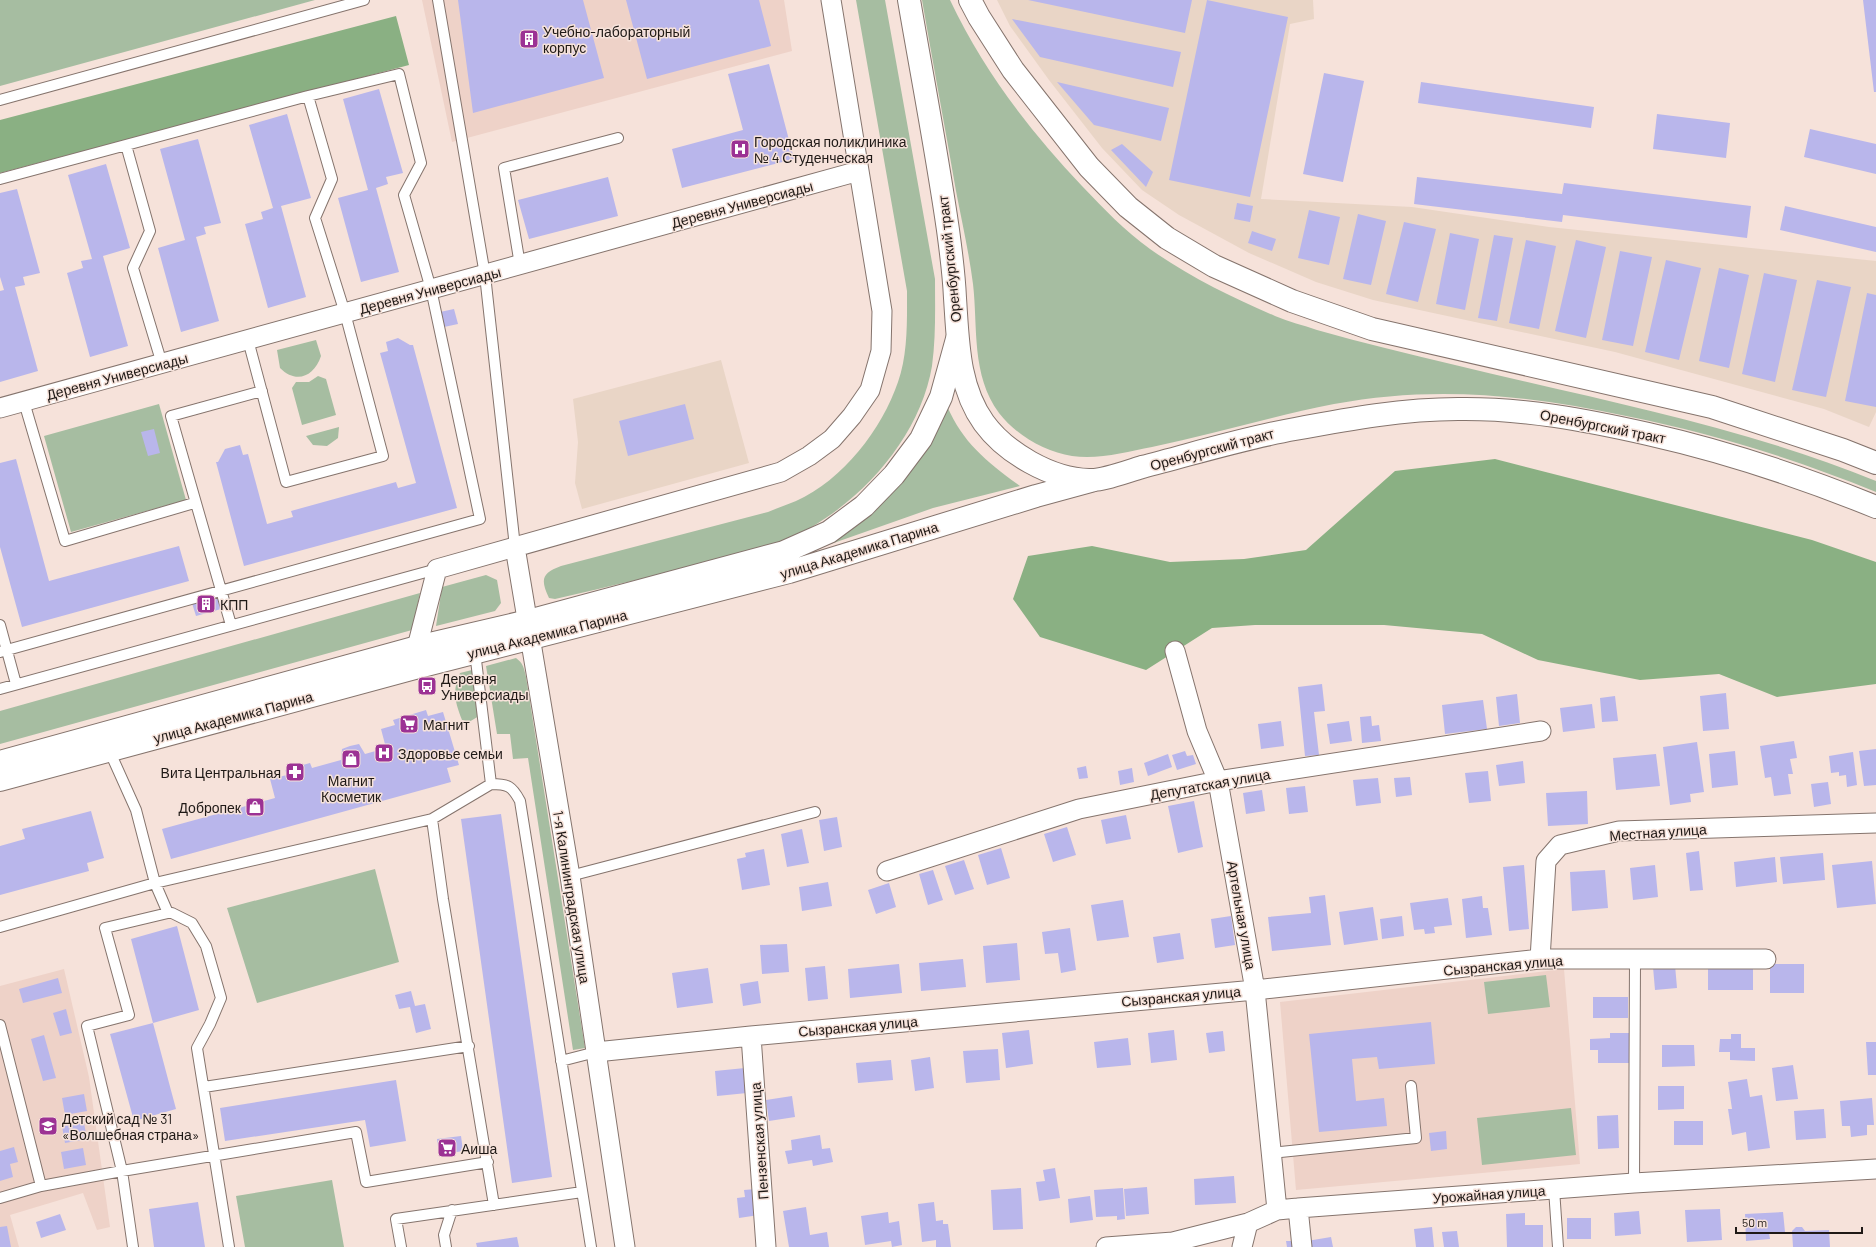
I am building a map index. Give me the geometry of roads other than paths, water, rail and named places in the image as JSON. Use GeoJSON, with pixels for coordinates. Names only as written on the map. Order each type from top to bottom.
{"type":"FeatureCollection","features":[{"type":"Feature","properties":{"kind":"main road","name":"Оренбургский тракт"},"geometry":{"type":"LineString","coordinates":[[909,0],[948,230],[955,294],[957,339],[963,375],[971,400],[983,422],[1002,443],[1030,462],[1057,474],[1091,481],[1281,431],[1372,415],[1457,409],[1533,412],[1599,422],[1711,448],[1815,482],[1876,507]]}},
{"type":"Feature","properties":{"kind":"main road"},"geometry":{"type":"LineString","coordinates":[[970,0],[979,17],[1013,70],[1089,167],[1128,207],[1167,238],[1214,266],[1292,302],[1372,329],[1712,407],[1842,450],[1876,463]]}},
{"type":"Feature","properties":{"kind":"main road","name":"улица Академика Парина"},"geometry":{"type":"LineString","coordinates":[[0,780],[475,652],[529,630],[784,552],[829,532],[864,506],[894,475],[921,439],[941,397],[957,339]]}},
{"type":"Feature","properties":{"kind":"main road","name":"улица Академика Парина"},"geometry":{"type":"LineString","coordinates":[[0,762],[417,647],[529,630],[789,572],[1036,496],[1091,481]]}},
{"type":"Feature","properties":{"kind":"street"},"geometry":{"type":"LineString","coordinates":[[417,647],[437,569],[781,472],[809,456],[832,439],[852,416],[870,390],[881,350],[882,311],[831,0]]}},
{"type":"Feature","properties":{"kind":"street","name":"Деревня Универсиады"},"geometry":{"type":"LineString","coordinates":[[0,408],[859,171]]}},
{"type":"Feature","properties":{"kind":"street","name":"1-я Калининградская улица"},"geometry":{"type":"LineString","coordinates":[[515,547],[570,876],[625,1247]]}},
{"type":"Feature","properties":{"kind":"street","name":"Артельная улица"},"geometry":{"type":"LineString","coordinates":[[1175,651],[1197,731],[1218,781],[1255,990],[1277,1210]]}},
{"type":"Feature","properties":{"kind":"street","name":"Депутатская улица"},"geometry":{"type":"LineString","coordinates":[[887,871],[1079,809],[1218,781],[1540,731]]}},
{"type":"Feature","properties":{"kind":"street","name":"Местная улица"},"geometry":{"type":"LineString","coordinates":[[1540,959],[1546,861],[1560,845],[1619,831],[1876,823]]}},
{"type":"Feature","properties":{"kind":"street","name":"Сызранская улица"},"geometry":{"type":"LineString","coordinates":[[596,1052],[751,1036],[1255,990],[1540,959],[1766,959]]}},
{"type":"Feature","properties":{"kind":"street","name":"Пензенская улица"},"geometry":{"type":"LineString","coordinates":[[751,1036],[766,1247]]}},
{"type":"Feature","properties":{"kind":"street","name":"Урожайная улица"},"geometry":{"type":"LineString","coordinates":[[1106,1247],[1173,1242],[1248,1223],[1277,1210],[1634,1183],[1876,1169]]}},
{"type":"Feature","properties":{"kind":"street"},"geometry":{"type":"LineString","coordinates":[[1298,1208],[1302,1247]]}},
{"type":"Feature","properties":{"kind":"street"},"geometry":{"type":"LineString","coordinates":[[1242,1247],[1248,1223]]}},
{"type":"Feature","properties":{"kind":"lane"},"geometry":{"type":"LineString","coordinates":[[0,100],[364,0]]}},
{"type":"Feature","properties":{"kind":"lane"},"geometry":{"type":"LineString","coordinates":[[438,0],[485,275],[515,547]]}},
{"type":"Feature","properties":{"kind":"lane"},"geometry":{"type":"LineString","coordinates":[[0,179],[308,96],[399,74],[421,163],[404,196],[432,289],[480,519],[3,651]]}},
{"type":"Feature","properties":{"kind":"lane"},"geometry":{"type":"LineString","coordinates":[[248,340],[286,482],[383,456],[345,313],[316,218],[332,179],[308,96]]}},
{"type":"Feature","properties":{"kind":"lane"},"geometry":{"type":"LineString","coordinates":[[520,265],[504,168],[618,138]]}},
{"type":"Feature","properties":{"kind":"lane"},"geometry":{"type":"LineString","coordinates":[[126,145],[150,231],[133,268],[162,364]]}},
{"type":"Feature","properties":{"kind":"lane"},"geometry":{"type":"LineString","coordinates":[[231,626],[194,503],[171,416],[262,391]]}},
{"type":"Feature","properties":{"kind":"lane"},"geometry":{"type":"LineString","coordinates":[[24,402],[65,541],[194,503]]}},
{"type":"Feature","properties":{"kind":"lane"},"geometry":{"type":"LineString","coordinates":[[0,689],[437,569]]}},
{"type":"Feature","properties":{"kind":"lane"},"geometry":{"type":"LineString","coordinates":[[0,625],[3,651],[16,684]]}},
{"type":"Feature","properties":{"kind":"lane"},"geometry":{"type":"LineString","coordinates":[[475,652],[491,784]]}},
{"type":"Feature","properties":{"kind":"lane"},"geometry":{"type":"LineString","coordinates":[[109,750],[136,810],[155,883],[168,913]]}},
{"type":"Feature","properties":{"kind":"lane"},"geometry":{"type":"LineString","coordinates":[[0,927],[155,883],[432,819],[491,784],[505,784],[515,790],[520,800],[591,1247]]}},
{"type":"Feature","properties":{"kind":"lane"},"geometry":{"type":"LineString","coordinates":[[570,876],[815,812]]}},
{"type":"Feature","properties":{"kind":"lane"},"geometry":{"type":"LineString","coordinates":[[432,819],[443,899],[494,1205]]}},
{"type":"Feature","properties":{"kind":"lane"},"geometry":{"type":"LineString","coordinates":[[133,1247],[122,1171],[87,1026],[129,1015],[105,928],[172,912],[192,923],[206,946],[221,998],[210,1024],[197,1048],[229,1247]]}},
{"type":"Feature","properties":{"kind":"lane"},"geometry":{"type":"LineString","coordinates":[[1634,960],[1634,1183]]}},
{"type":"Feature","properties":{"kind":"lane"},"geometry":{"type":"LineString","coordinates":[[0,1025],[41,1186]]}},
{"type":"Feature","properties":{"kind":"lane"},"geometry":{"type":"LineString","coordinates":[[204,1087],[468,1046]]}},
{"type":"Feature","properties":{"kind":"lane"},"geometry":{"type":"LineString","coordinates":[[561,1061],[596,1052]]}},
{"type":"Feature","properties":{"kind":"lane"},"geometry":{"type":"LineString","coordinates":[[1271,1152],[1416,1138],[1411,1086]]}},
{"type":"Feature","properties":{"kind":"lane"},"geometry":{"type":"LineString","coordinates":[[0,1198],[41,1186],[214,1155],[356,1132],[366,1182],[488,1162]]}},
{"type":"Feature","properties":{"kind":"lane"},"geometry":{"type":"LineString","coordinates":[[1554,1189],[1558,1247]]}},
{"type":"Feature","properties":{"kind":"lane"},"geometry":{"type":"LineString","coordinates":[[401,1247],[396,1219],[582,1192]]}},
{"type":"Feature","properties":{"kind":"lane"},"geometry":{"type":"LineString","coordinates":[[446,1247],[444,1235],[452,1210]]}},
{"type":"Feature","properties":{"kind":"place","name":"Учебно-лабораторный корпус"},"geometry":{"type":"Point","coordinates":[529,39]}},
{"type":"Feature","properties":{"kind":"place","name":"Городская поликлиника № 4 Студенческая"},"geometry":{"type":"Point","coordinates":[740,149]}},
{"type":"Feature","properties":{"kind":"place","name":"КПП"},"geometry":{"type":"Point","coordinates":[206,604]}},
{"type":"Feature","properties":{"kind":"place","name":"Деревня Универсиады"},"geometry":{"type":"Point","coordinates":[427,686]}},
{"type":"Feature","properties":{"kind":"place","name":"Магнит"},"geometry":{"type":"Point","coordinates":[409,724]}},
{"type":"Feature","properties":{"kind":"place","name":"Здоровье семьи"},"geometry":{"type":"Point","coordinates":[384,753]}},
{"type":"Feature","properties":{"kind":"place","name":"Магнит Косметик"},"geometry":{"type":"Point","coordinates":[351,759]}},
{"type":"Feature","properties":{"kind":"place","name":"Вита Центральная"},"geometry":{"type":"Point","coordinates":[295,772]}},
{"type":"Feature","properties":{"kind":"place","name":"Добропек"},"geometry":{"type":"Point","coordinates":[255,807]}},
{"type":"Feature","properties":{"kind":"place","name":"Детский сад № 31 «Волшебная страна»"},"geometry":{"type":"Point","coordinates":[48,1126]}},
{"type":"Feature","properties":{"kind":"place","name":"Аиша"},"geometry":{"type":"Point","coordinates":[447,1148]}}]}
